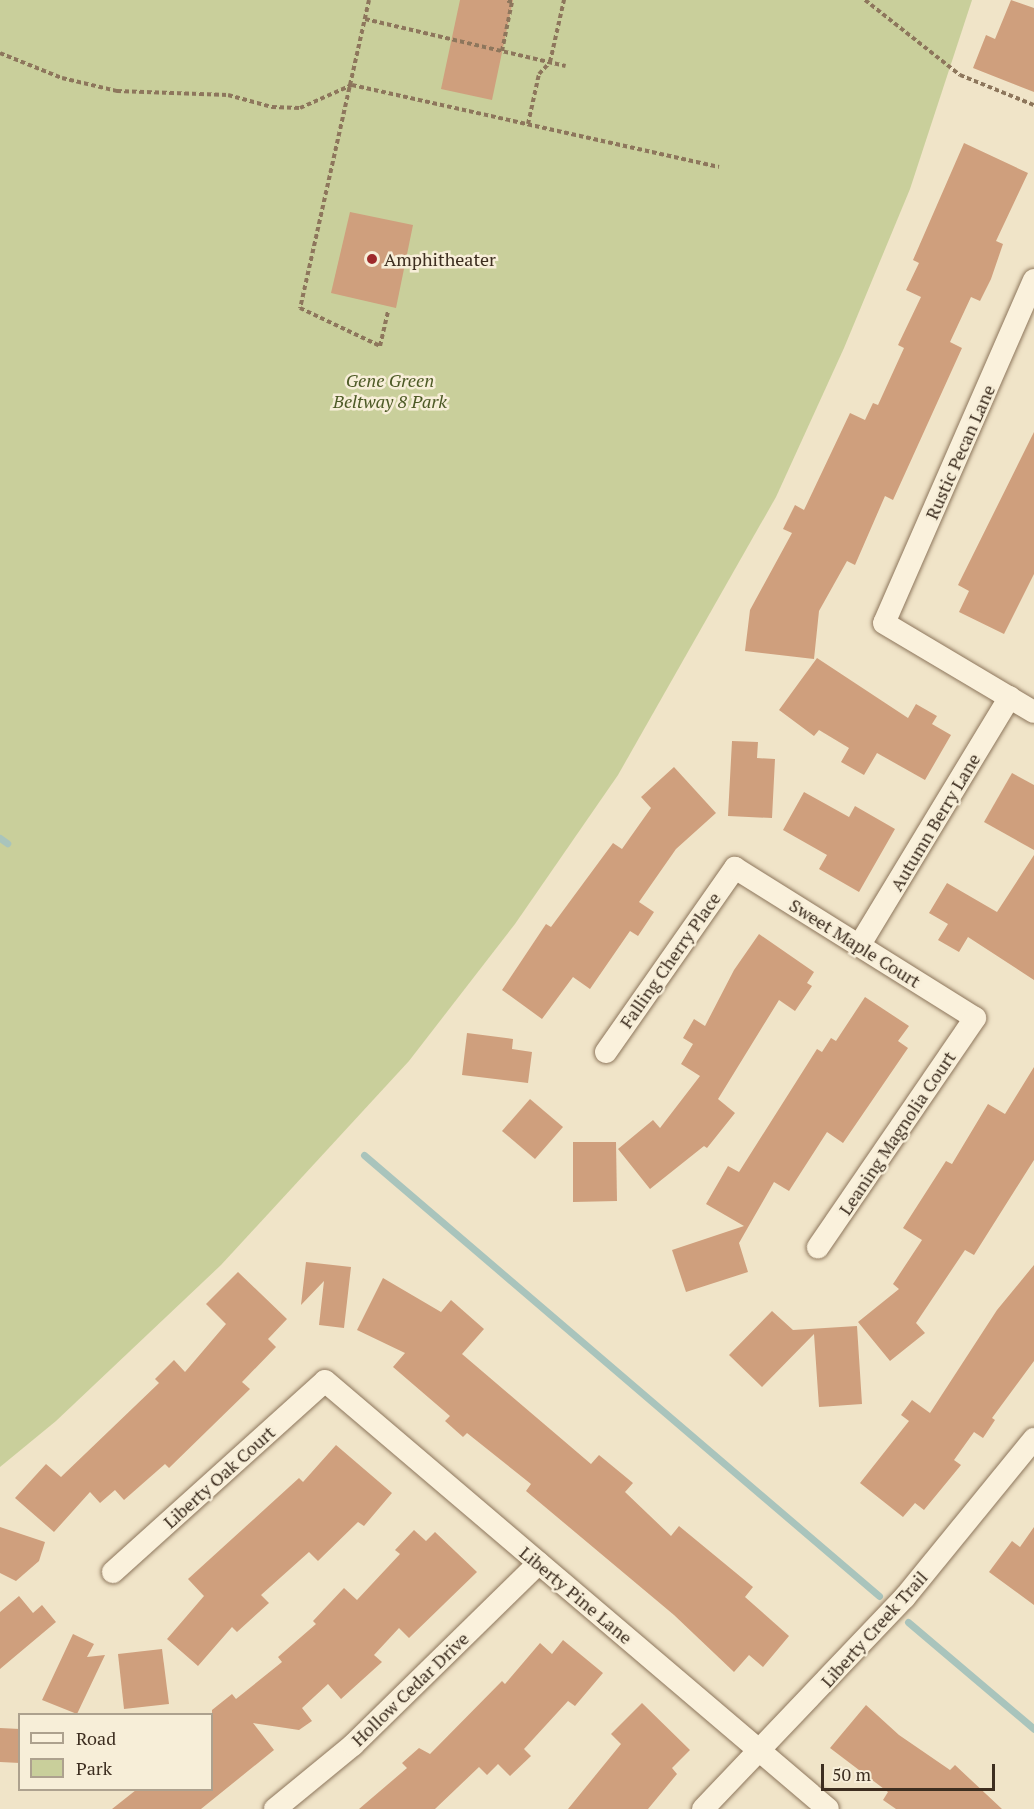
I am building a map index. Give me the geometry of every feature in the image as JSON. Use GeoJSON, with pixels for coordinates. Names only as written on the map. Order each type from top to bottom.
{"type":"FeatureCollection","features":[{"type":"Feature","properties":{"kind":"street","name":"Rustic Pecan Lane"},"geometry":{"type":"LineString","coordinates":[[1010,697],[884,623],[1034,280]]}},
{"type":"Feature","properties":{"kind":"street"},"geometry":{"type":"LineString","coordinates":[[1010,697],[1034,712]]}},
{"type":"Feature","properties":{"kind":"street","name":"Autumn Berry Lane"},"geometry":{"type":"LineString","coordinates":[[859,946],[1010,697]]}},
{"type":"Feature","properties":{"kind":"street","name":"Sweet Maple Court"},"geometry":{"type":"LineString","coordinates":[[735,868],[975,1018]]}},
{"type":"Feature","properties":{"kind":"street","name":"Falling Cherry Place"},"geometry":{"type":"LineString","coordinates":[[606,1052],[735,868]]}},
{"type":"Feature","properties":{"kind":"street","name":"Leaning Magnolia Court"},"geometry":{"type":"LineString","coordinates":[[818,1247],[975,1018]]}},
{"type":"Feature","properties":{"kind":"street","name":"Liberty Pine Lane"},"geometry":{"type":"LineString","coordinates":[[325,1381],[828,1809]]}},
{"type":"Feature","properties":{"kind":"street","name":"Liberty Oak Court"},"geometry":{"type":"LineString","coordinates":[[113,1572],[325,1381]]}},
{"type":"Feature","properties":{"kind":"street","name":"Liberty Creek Trail"},"geometry":{"type":"LineString","coordinates":[[703,1809],[761,1752],[904,1597],[1031,1449]]}},
{"type":"Feature","properties":{"kind":"street","name":"Hollow Cedar Drive"},"geometry":{"type":"LineString","coordinates":[[275,1809],[353,1745],[539,1563]]}},
{"type":"Feature","properties":{"kind":"path"},"geometry":{"type":"LineString","coordinates":[[369,0],[352,85],[300,308],[380,346],[388,309]]}},
{"type":"Feature","properties":{"kind":"path"},"geometry":{"type":"LineString","coordinates":[[502,51],[512,2],[505,0]]}},
{"type":"Feature","properties":{"kind":"path"},"geometry":{"type":"LineString","coordinates":[[528,124],[539,74],[550,62],[564,0]]}},
{"type":"Feature","properties":{"kind":"path"},"geometry":{"type":"LineString","coordinates":[[865,0],[960,75],[1034,105]]}},
{"type":"Feature","properties":{"kind":"path"},"geometry":{"type":"LineString","coordinates":[[365,19],[566,66]]}},
{"type":"Feature","properties":{"kind":"path"},"geometry":{"type":"LineString","coordinates":[[0,53],[62,78],[117,91],[228,95],[272,107],[300,108],[352,85],[719,167]]}},
{"type":"Feature","properties":{"kind":"green space","name":"Gene Green Beltway 8 Park"},"geometry":{"type":"Polygon","coordinates":[[[0,0],[972,0],[910,189],[844,348],[776,497],[618,775],[515,924],[409,1061],[221,1265],[56,1421],[0,1467],[0,0]]]}},
{"type":"Feature","properties":{"kind":"building"},"geometry":{"type":"Polygon","coordinates":[[[460,0],[513,0],[492,100],[441,89],[460,0]]]}},
{"type":"Feature","properties":{"kind":"building"},"geometry":{"type":"Polygon","coordinates":[[[1011,0],[1034,8],[1034,92],[973,68],[986,35],[995,39],[1011,0]]]}},
{"type":"Feature","properties":{"kind":"building"},"geometry":{"type":"Polygon","coordinates":[[[964,143],[1028,173],[996,241],[1003,244],[991,279],[980,301],[971,297],[950,342],[962,348],[893,500],[885,496],[855,565],[847,561],[819,611],[814,659],[745,651],[750,610],[792,533],[783,529],[795,505],[804,510],[850,413],[865,420],[873,403],[878,405],[904,348],[898,345],[921,297],[906,290],[919,263],[913,260],[964,143]]]}},
{"type":"Feature","properties":{"kind":"building","name":"Amphitheater"},"geometry":{"type":"Polygon","coordinates":[[[350,212],[413,225],[396,308],[331,293],[350,212]]]}},
{"type":"Feature","properties":{"kind":"building"},"geometry":{"type":"Polygon","coordinates":[[[1034,432],[1034,574],[1004,634],[959,612],[969,591],[958,585],[1034,432]]]}},
{"type":"Feature","properties":{"kind":"building"},"geometry":{"type":"Polygon","coordinates":[[[817,658],[908,718],[916,704],[937,716],[932,724],[951,735],[925,780],[877,753],[864,775],[841,762],[849,748],[819,730],[814,736],[779,710],[817,658]]]}},
{"type":"Feature","properties":{"kind":"building"},"geometry":{"type":"Polygon","coordinates":[[[732,741],[758,742],[757,758],[775,759],[772,818],[728,816],[732,741]]]}},
{"type":"Feature","properties":{"kind":"building"},"geometry":{"type":"Polygon","coordinates":[[[674,767],[716,813],[676,849],[639,902],[654,912],[638,936],[630,931],[590,989],[573,977],[542,1019],[502,990],[546,924],[551,927],[613,843],[622,849],[651,808],[641,797],[674,767]]]}},
{"type":"Feature","properties":{"kind":"building"},"geometry":{"type":"Polygon","coordinates":[[[1012,773],[1034,785],[1034,850],[984,822],[1012,773]]]}},
{"type":"Feature","properties":{"kind":"building"},"geometry":{"type":"Polygon","coordinates":[[[804,792],[849,817],[855,806],[895,829],[859,892],[819,869],[827,855],[783,830],[804,792]]]}},
{"type":"Feature","properties":{"kind":"building"},"geometry":{"type":"Polygon","coordinates":[[[1034,855],[1034,980],[968,937],[959,952],[938,940],[948,924],[929,913],[947,883],[997,912],[1034,855]]]}},
{"type":"Feature","properties":{"kind":"building"},"geometry":{"type":"Polygon","coordinates":[[[759,934],[814,972],[807,983],[812,986],[795,1011],[779,1000],[718,1099],[735,1113],[707,1148],[704,1146],[650,1189],[618,1149],[653,1120],[660,1128],[700,1076],[681,1064],[693,1044],[683,1038],[694,1019],[705,1026],[734,970],[759,934]]]}},
{"type":"Feature","properties":{"kind":"building"},"geometry":{"type":"Polygon","coordinates":[[[865,997],[909,1026],[898,1041],[908,1048],[843,1143],[827,1132],[789,1191],[774,1182],[739,1243],[748,1272],[686,1292],[672,1250],[744,1226],[706,1204],[728,1166],[739,1172],[817,1049],[822,1052],[831,1038],[836,1041],[865,997]]]}},
{"type":"Feature","properties":{"kind":"building"},"geometry":{"type":"Polygon","coordinates":[[[467,1033],[513,1039],[512,1049],[532,1052],[528,1083],[462,1075],[467,1033]]]}},
{"type":"Feature","properties":{"kind":"building"},"geometry":{"type":"Polygon","coordinates":[[[1034,1067],[1034,1160],[974,1255],[965,1250],[916,1323],[925,1333],[890,1361],[858,1322],[899,1289],[893,1284],[922,1240],[903,1228],[946,1161],[952,1164],[988,1104],[1005,1114],[1034,1067]]]}},
{"type":"Feature","properties":{"kind":"building"},"geometry":{"type":"Polygon","coordinates":[[[530,1099],[563,1127],[535,1159],[502,1131],[530,1099]]]}},
{"type":"Feature","properties":{"kind":"building"},"geometry":{"type":"Polygon","coordinates":[[[573,1142],[616,1142],[617,1201],[573,1202],[573,1142]]]}},
{"type":"Feature","properties":{"kind":"building"},"geometry":{"type":"Polygon","coordinates":[[[306,1262],[351,1267],[344,1328],[319,1325],[324,1281],[301,1305],[306,1262]]]}},
{"type":"Feature","properties":{"kind":"building"},"geometry":{"type":"Polygon","coordinates":[[[1034,1265],[1034,1361],[992,1418],[995,1420],[983,1438],[974,1432],[954,1460],[961,1465],[924,1510],[915,1503],[903,1517],[860,1483],[909,1421],[901,1415],[912,1400],[930,1413],[997,1310],[1034,1265]]]}},
{"type":"Feature","properties":{"kind":"building"},"geometry":{"type":"Polygon","coordinates":[[[238,1272],[287,1319],[268,1339],[276,1347],[242,1382],[250,1389],[169,1468],[165,1464],[124,1500],[115,1490],[100,1503],[90,1492],[54,1532],[15,1498],[46,1464],[61,1477],[159,1383],[155,1379],[174,1360],[185,1372],[226,1324],[206,1304],[238,1272]]]}},
{"type":"Feature","properties":{"kind":"building"},"geometry":{"type":"Polygon","coordinates":[[[383,1278],[441,1312],[451,1300],[484,1329],[462,1354],[591,1464],[599,1455],[633,1483],[625,1492],[671,1536],[679,1526],[753,1587],[745,1597],[789,1636],[763,1667],[749,1655],[734,1672],[674,1615],[526,1491],[531,1484],[467,1433],[463,1437],[445,1421],[450,1416],[393,1367],[405,1353],[357,1330],[383,1278]]]}},
{"type":"Feature","properties":{"kind":"building"},"geometry":{"type":"Polygon","coordinates":[[[772,1311],[793,1330],[857,1326],[862,1404],[819,1407],[814,1334],[762,1387],[729,1355],[772,1311]]]}},
{"type":"Feature","properties":{"kind":"building"},"geometry":{"type":"Polygon","coordinates":[[[336,1445],[392,1493],[364,1526],[358,1522],[318,1561],[309,1552],[261,1595],[269,1603],[237,1632],[232,1627],[198,1666],[167,1639],[204,1596],[188,1579],[299,1478],[303,1482],[336,1445]]]}},
{"type":"Feature","properties":{"kind":"building"},"geometry":{"type":"Polygon","coordinates":[[[0,1527],[45,1542],[39,1561],[16,1581],[0,1573],[0,1527]]]}},
{"type":"Feature","properties":{"kind":"building"},"geometry":{"type":"Polygon","coordinates":[[[1034,1527],[1034,1605],[989,1572],[1012,1541],[1020,1547],[1034,1527]]]}},
{"type":"Feature","properties":{"kind":"building"},"geometry":{"type":"Polygon","coordinates":[[[414,1530],[426,1541],[435,1532],[477,1572],[409,1638],[399,1628],[374,1655],[382,1662],[341,1699],[328,1684],[302,1708],[312,1721],[299,1730],[253,1723],[274,1750],[201,1809],[112,1809],[135,1791],[213,1791],[212,1710],[232,1694],[236,1699],[282,1662],[278,1657],[316,1624],[313,1621],[344,1588],[357,1600],[400,1554],[395,1550],[414,1530]]]}},
{"type":"Feature","properties":{"kind":"building"},"geometry":{"type":"Polygon","coordinates":[[[19,1596],[33,1613],[42,1605],[56,1622],[0,1669],[0,1612],[19,1596]]]}},
{"type":"Feature","properties":{"kind":"building"},"geometry":{"type":"Polygon","coordinates":[[[73,1634],[94,1644],[87,1657],[105,1655],[77,1713],[42,1700],[73,1634]]]}},
{"type":"Feature","properties":{"kind":"building"},"geometry":{"type":"Polygon","coordinates":[[[563,1640],[603,1673],[575,1706],[568,1701],[524,1749],[531,1756],[510,1776],[498,1764],[487,1775],[479,1767],[435,1809],[359,1809],[407,1768],[402,1763],[419,1748],[430,1754],[502,1681],[505,1684],[540,1643],[552,1654],[563,1640]]]}},
{"type":"Feature","properties":{"kind":"building"},"geometry":{"type":"Polygon","coordinates":[[[162,1649],[169,1704],[124,1709],[118,1654],[162,1649]]]}},
{"type":"Feature","properties":{"kind":"building"},"geometry":{"type":"Polygon","coordinates":[[[642,1703],[690,1750],[672,1768],[677,1774],[648,1809],[568,1809],[621,1744],[611,1734],[642,1703]]]}},
{"type":"Feature","properties":{"kind":"building"},"geometry":{"type":"Polygon","coordinates":[[[866,1705],[899,1735],[950,1770],[955,1765],[1002,1809],[896,1809],[883,1800],[888,1792],[830,1748],[866,1705]]]}},
{"type":"Feature","properties":{"kind":"building"},"geometry":{"type":"Polygon","coordinates":[[[0,1728],[18,1729],[18,1763],[0,1762],[0,1728]]]}},
{"type":"Feature","properties":{"kind":"waterway"},"geometry":{"type":"LineString","coordinates":[[0,838],[7,843]]}},
{"type":"Feature","properties":{"kind":"waterway"},"geometry":{"type":"LineString","coordinates":[[364,1155],[879,1596]]}},
{"type":"Feature","properties":{"kind":"waterway"},"geometry":{"type":"LineString","coordinates":[[908,1622],[1034,1729]]}},
{"type":"Feature","properties":{"kind":"place","name":"Amphitheater"},"geometry":{"type":"Point","coordinates":[372,259]}}]}
